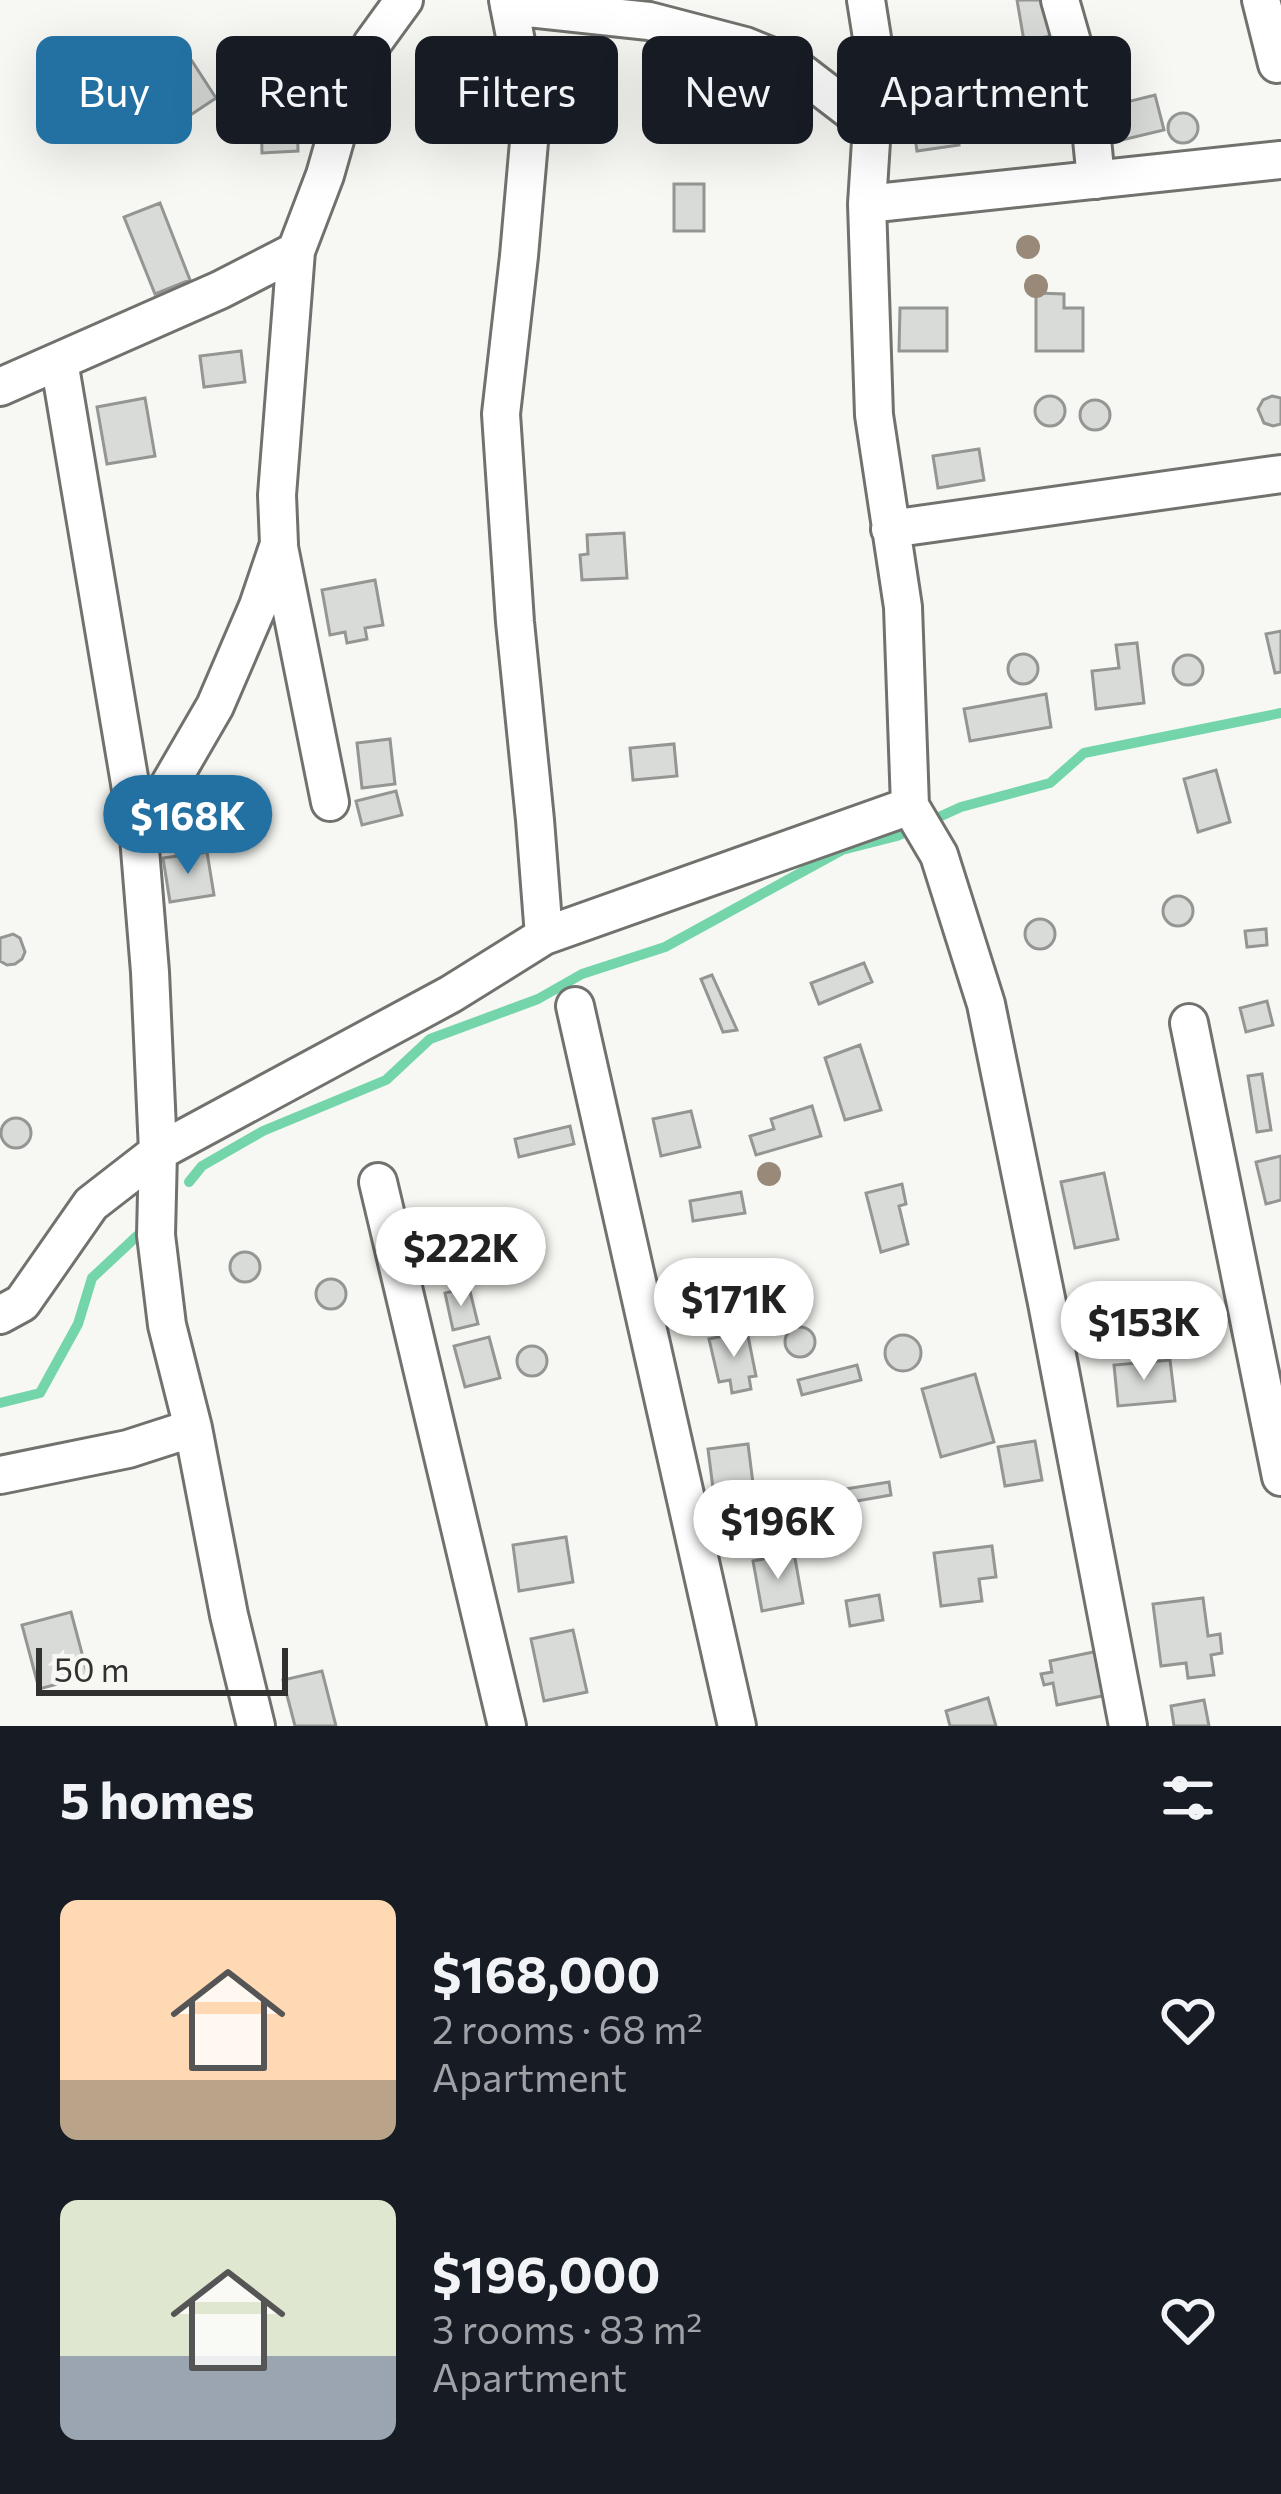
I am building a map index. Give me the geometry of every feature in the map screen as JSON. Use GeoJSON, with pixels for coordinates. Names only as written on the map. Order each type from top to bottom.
{"type":"FeatureCollection","features":[{"type":"Feature","properties":{"kind":"street"},"geometry":{"type":"LineString","coordinates":[[330,802],[279,544],[278,473],[296,251],[347,98],[372,44],[404,0]]}},
{"type":"Feature","properties":{"kind":"street"},"geometry":{"type":"LineString","coordinates":[[866,0],[872,36]]}},
{"type":"Feature","properties":{"kind":"street"},"geometry":{"type":"LineString","coordinates":[[1060,0],[1088,98],[1096,180]]}},
{"type":"Feature","properties":{"kind":"street"},"geometry":{"type":"LineString","coordinates":[[1261,0],[1280,69]]}},
{"type":"Feature","properties":{"kind":"street"},"geometry":{"type":"LineString","coordinates":[[544,936],[501,414],[531,118],[509,3],[650,21],[745,46],[790,64],[837,100]]}},
{"type":"Feature","properties":{"kind":"street"},"geometry":{"type":"LineString","coordinates":[[871,144],[866,204],[874,415],[903,607],[910,806],[939,855],[986,1004],[1128,1726]]}},
{"type":"Feature","properties":{"kind":"street"},"geometry":{"type":"LineString","coordinates":[[866,204],[1281,160]]}},
{"type":"Feature","properties":{"kind":"street"},"geometry":{"type":"LineString","coordinates":[[0,387],[220,290],[296,251]]}},
{"type":"Feature","properties":{"kind":"street"},"geometry":{"type":"LineString","coordinates":[[59,361],[140,837],[158,1152],[156,1235],[167,1324],[256,1726]]}},
{"type":"Feature","properties":{"kind":"street"},"geometry":{"type":"LineString","coordinates":[[890,529],[1281,474]]}},
{"type":"Feature","properties":{"kind":"street"},"geometry":{"type":"LineString","coordinates":[[140,837],[215,706],[279,544]]}},
{"type":"Feature","properties":{"kind":"street"},"geometry":{"type":"LineString","coordinates":[[0,1315],[22,1303],[91,1204],[158,1152],[451,994],[544,936],[910,806]]}},
{"type":"Feature","properties":{"kind":"street"},"geometry":{"type":"LineString","coordinates":[[575,1006],[737,1726]]}},
{"type":"Feature","properties":{"kind":"street"},"geometry":{"type":"LineString","coordinates":[[1189,1023],[1281,1477]]}},
{"type":"Feature","properties":{"kind":"street"},"geometry":{"type":"LineString","coordinates":[[378,1182],[507,1726]]}},
{"type":"Feature","properties":{"kind":"street"},"geometry":{"type":"LineString","coordinates":[[0,1475],[128,1449],[193,1428]]}},
{"type":"Feature","properties":{"kind":"building"},"geometry":{"type":"Polygon","coordinates":[[[1017,0],[1045,0],[1051,36],[1023,36],[1017,0]]]}},
{"type":"Feature","properties":{"kind":"building"},"geometry":{"type":"Polygon","coordinates":[[[192,61],[216,98],[192,114],[192,61]]]}},
{"type":"Feature","properties":{"kind":"building"},"geometry":{"type":"Polygon","coordinates":[[[1155,95],[1164,130],[1131,138],[1131,101],[1155,95]]]}},
{"type":"Feature","properties":{"kind":"building"},"geometry":{"type":"Polygon","coordinates":[[[1183,113],[1194,117],[1198,128],[1194,139],[1183,143],[1172,139],[1168,128],[1172,117],[1183,113]]]}},
{"type":"Feature","properties":{"kind":"building"},"geometry":{"type":"Polygon","coordinates":[[[262,144],[298,144],[298,151],[262,153],[262,144]]]}},
{"type":"Feature","properties":{"kind":"building"},"geometry":{"type":"Polygon","coordinates":[[[916,144],[959,144],[959,145],[917,151],[916,144]]]}},
{"type":"Feature","properties":{"kind":"building"},"geometry":{"type":"Polygon","coordinates":[[[674,184],[704,184],[704,231],[674,231],[674,184]]]}},
{"type":"Feature","properties":{"kind":"building"},"geometry":{"type":"Polygon","coordinates":[[[160,203],[190,280],[155,294],[124,217],[160,203]]]}},
{"type":"Feature","properties":{"kind":"building"},"geometry":{"type":"Polygon","coordinates":[[[1036,293],[1064,294],[1064,308],[1083,308],[1083,351],[1036,351],[1036,293]]]}},
{"type":"Feature","properties":{"kind":"building"},"geometry":{"type":"Polygon","coordinates":[[[900,308],[947,308],[947,351],[899,351],[900,308]]]}},
{"type":"Feature","properties":{"kind":"building"},"geometry":{"type":"Polygon","coordinates":[[[241,351],[245,382],[204,387],[200,356],[241,351]]]}},
{"type":"Feature","properties":{"kind":"building"},"geometry":{"type":"Polygon","coordinates":[[[1050,396],[1061,400],[1065,411],[1061,422],[1050,426],[1039,422],[1035,411],[1039,400],[1050,396]]]}},
{"type":"Feature","properties":{"kind":"building"},"geometry":{"type":"Polygon","coordinates":[[[1272,396],[1281,398],[1281,424],[1273,426],[1264,423],[1258,409],[1272,396]]]}},
{"type":"Feature","properties":{"kind":"building"},"geometry":{"type":"Polygon","coordinates":[[[145,398],[155,456],[107,464],[97,407],[145,398]]]}},
{"type":"Feature","properties":{"kind":"building"},"geometry":{"type":"Polygon","coordinates":[[[1095,400],[1106,404],[1110,415],[1106,426],[1095,430],[1084,426],[1080,415],[1084,404],[1095,400]]]}},
{"type":"Feature","properties":{"kind":"building"},"geometry":{"type":"Polygon","coordinates":[[[979,449],[984,480],[938,488],[933,456],[979,449]]]}},
{"type":"Feature","properties":{"kind":"building"},"geometry":{"type":"Polygon","coordinates":[[[624,533],[627,578],[582,580],[580,555],[588,554],[587,535],[624,533]]]}},
{"type":"Feature","properties":{"kind":"building"},"geometry":{"type":"Polygon","coordinates":[[[375,580],[383,625],[365,628],[367,639],[347,643],[345,632],[330,635],[322,590],[375,580]]]}},
{"type":"Feature","properties":{"kind":"building"},"geometry":{"type":"Polygon","coordinates":[[[1281,631],[1281,672],[1275,673],[1266,634],[1281,631]]]}},
{"type":"Feature","properties":{"kind":"building"},"geometry":{"type":"Polygon","coordinates":[[[1137,643],[1144,703],[1096,709],[1092,671],[1119,668],[1116,645],[1137,643]]]}},
{"type":"Feature","properties":{"kind":"building"},"geometry":{"type":"Polygon","coordinates":[[[1023,654],[1034,658],[1038,669],[1034,680],[1023,684],[1012,680],[1008,669],[1012,658],[1023,654]]]}},
{"type":"Feature","properties":{"kind":"building"},"geometry":{"type":"Polygon","coordinates":[[[1188,655],[1199,659],[1203,670],[1199,681],[1188,685],[1177,681],[1173,670],[1177,659],[1188,655]]]}},
{"type":"Feature","properties":{"kind":"building"},"geometry":{"type":"Polygon","coordinates":[[[1046,694],[1051,727],[970,741],[964,709],[1046,694]]]}},
{"type":"Feature","properties":{"kind":"building"},"geometry":{"type":"Polygon","coordinates":[[[390,739],[395,784],[362,788],[357,743],[390,739]]]}},
{"type":"Feature","properties":{"kind":"building"},"geometry":{"type":"Polygon","coordinates":[[[674,744],[677,776],[633,780],[630,748],[674,744]]]}},
{"type":"Feature","properties":{"kind":"building"},"geometry":{"type":"Polygon","coordinates":[[[1216,770],[1230,822],[1198,832],[1184,779],[1216,770]]]}},
{"type":"Feature","properties":{"kind":"building"},"geometry":{"type":"Polygon","coordinates":[[[396,791],[402,815],[362,825],[356,801],[396,791]]]}},
{"type":"Feature","properties":{"kind":"building"},"geometry":{"type":"Polygon","coordinates":[[[207,852],[214,895],[170,902],[163,858],[207,852]]]}},
{"type":"Feature","properties":{"kind":"building"},"geometry":{"type":"Polygon","coordinates":[[[1178,896],[1189,900],[1193,911],[1189,922],[1178,926],[1167,922],[1163,911],[1167,900],[1178,896]]]}},
{"type":"Feature","properties":{"kind":"building"},"geometry":{"type":"Polygon","coordinates":[[[1040,919],[1051,923],[1055,934],[1051,945],[1040,949],[1029,945],[1025,934],[1029,923],[1040,919]]]}},
{"type":"Feature","properties":{"kind":"building"},"geometry":{"type":"Polygon","coordinates":[[[1266,929],[1267,945],[1247,947],[1245,931],[1266,929]]]}},
{"type":"Feature","properties":{"kind":"building"},"geometry":{"type":"Polygon","coordinates":[[[13,934],[20,938],[25,952],[22,959],[7,965],[0,961],[0,938],[13,934]]]}},
{"type":"Feature","properties":{"kind":"building"},"geometry":{"type":"Polygon","coordinates":[[[864,963],[872,982],[819,1004],[811,983],[864,963]]]}},
{"type":"Feature","properties":{"kind":"building"},"geometry":{"type":"Polygon","coordinates":[[[712,975],[737,1030],[723,1032],[701,979],[712,975]]]}},
{"type":"Feature","properties":{"kind":"building"},"geometry":{"type":"Polygon","coordinates":[[[1267,1001],[1273,1025],[1246,1032],[1240,1008],[1267,1001]]]}},
{"type":"Feature","properties":{"kind":"building"},"geometry":{"type":"Polygon","coordinates":[[[860,1045],[881,1110],[845,1120],[825,1058],[860,1045]]]}},
{"type":"Feature","properties":{"kind":"building"},"geometry":{"type":"Polygon","coordinates":[[[1262,1074],[1271,1130],[1257,1132],[1248,1076],[1262,1074]]]}},
{"type":"Feature","properties":{"kind":"building"},"geometry":{"type":"Polygon","coordinates":[[[812,1106],[821,1136],[756,1155],[750,1136],[774,1129],[771,1119],[812,1106]]]}},
{"type":"Feature","properties":{"kind":"building"},"geometry":{"type":"Polygon","coordinates":[[[691,1111],[700,1147],[661,1156],[653,1119],[691,1111]]]}},
{"type":"Feature","properties":{"kind":"building"},"geometry":{"type":"Polygon","coordinates":[[[16,1118],[27,1122],[31,1133],[27,1144],[16,1148],[5,1144],[1,1133],[5,1122],[16,1118]]]}},
{"type":"Feature","properties":{"kind":"building"},"geometry":{"type":"Polygon","coordinates":[[[570,1126],[574,1144],[519,1157],[515,1139],[570,1126]]]}},
{"type":"Feature","properties":{"kind":"building"},"geometry":{"type":"Polygon","coordinates":[[[1281,1156],[1281,1200],[1266,1204],[1256,1162],[1281,1156]]]}},
{"type":"Feature","properties":{"kind":"building"},"geometry":{"type":"Polygon","coordinates":[[[1104,1173],[1118,1239],[1075,1248],[1061,1182],[1104,1173]]]}},
{"type":"Feature","properties":{"kind":"building"},"geometry":{"type":"Polygon","coordinates":[[[902,1184],[906,1204],[899,1206],[908,1244],[881,1252],[866,1193],[902,1184]]]}},
{"type":"Feature","properties":{"kind":"building"},"geometry":{"type":"Polygon","coordinates":[[[741,1192],[745,1213],[693,1221],[690,1201],[741,1192]]]}},
{"type":"Feature","properties":{"kind":"building"},"geometry":{"type":"Polygon","coordinates":[[[245,1252],[256,1256],[260,1267],[256,1278],[245,1282],[234,1278],[230,1267],[234,1256],[245,1252]]]}},
{"type":"Feature","properties":{"kind":"building"},"geometry":{"type":"Polygon","coordinates":[[[732,1262],[741,1305],[703,1313],[699,1293],[683,1296],[679,1275],[732,1262]]]}},
{"type":"Feature","properties":{"kind":"building"},"geometry":{"type":"Polygon","coordinates":[[[331,1279],[342,1283],[346,1294],[342,1305],[331,1309],[320,1305],[316,1294],[320,1283],[331,1279]]]}},
{"type":"Feature","properties":{"kind":"building"},"geometry":{"type":"Polygon","coordinates":[[[469,1287],[478,1324],[453,1330],[445,1293],[469,1287]]]}},
{"type":"Feature","properties":{"kind":"building"},"geometry":{"type":"Polygon","coordinates":[[[1111,1321],[1121,1325],[1125,1335],[1121,1345],[1111,1349],[1101,1345],[1097,1335],[1101,1325],[1111,1321]]]}},
{"type":"Feature","properties":{"kind":"building"},"geometry":{"type":"Polygon","coordinates":[[[800,1327],[815,1342],[800,1357],[785,1342],[800,1327]]]}},
{"type":"Feature","properties":{"kind":"building"},"geometry":{"type":"Polygon","coordinates":[[[747,1331],[756,1376],[749,1377],[751,1389],[732,1393],[730,1380],[719,1382],[709,1339],[747,1331]]]}},
{"type":"Feature","properties":{"kind":"building"},"geometry":{"type":"Polygon","coordinates":[[[903,1335],[916,1340],[921,1353],[916,1366],[903,1371],[890,1366],[885,1353],[890,1340],[903,1335]]]}},
{"type":"Feature","properties":{"kind":"building"},"geometry":{"type":"Polygon","coordinates":[[[489,1337],[500,1378],[465,1387],[454,1346],[489,1337]]]}},
{"type":"Feature","properties":{"kind":"building"},"geometry":{"type":"Polygon","coordinates":[[[532,1346],[543,1350],[547,1361],[543,1372],[532,1376],[521,1372],[517,1361],[521,1350],[532,1346]]]}},
{"type":"Feature","properties":{"kind":"building"},"geometry":{"type":"Polygon","coordinates":[[[1170,1360],[1175,1401],[1118,1406],[1114,1365],[1170,1360]]]}},
{"type":"Feature","properties":{"kind":"building"},"geometry":{"type":"Polygon","coordinates":[[[857,1365],[861,1380],[802,1395],[798,1380],[857,1365]]]}},
{"type":"Feature","properties":{"kind":"building"},"geometry":{"type":"Polygon","coordinates":[[[975,1374],[994,1442],[941,1457],[922,1389],[975,1374]]]}},
{"type":"Feature","properties":{"kind":"building"},"geometry":{"type":"Polygon","coordinates":[[[1035,1441],[1042,1480],[1005,1486],[998,1447],[1035,1441]]]}},
{"type":"Feature","properties":{"kind":"building"},"geometry":{"type":"Polygon","coordinates":[[[748,1444],[756,1507],[716,1512],[708,1449],[748,1444]]]}},
{"type":"Feature","properties":{"kind":"building"},"geometry":{"type":"Polygon","coordinates":[[[889,1482],[891,1495],[823,1507],[821,1493],[889,1482]]]}},
{"type":"Feature","properties":{"kind":"building"},"geometry":{"type":"Polygon","coordinates":[[[566,1537],[573,1582],[519,1591],[513,1545],[566,1537]]]}},
{"type":"Feature","properties":{"kind":"building"},"geometry":{"type":"Polygon","coordinates":[[[992,1546],[996,1577],[979,1579],[982,1601],[941,1606],[934,1553],[992,1546]]]}},
{"type":"Feature","properties":{"kind":"building"},"geometry":{"type":"Polygon","coordinates":[[[794,1553],[803,1603],[762,1611],[753,1561],[794,1553]]]}},
{"type":"Feature","properties":{"kind":"building"},"geometry":{"type":"Polygon","coordinates":[[[879,1595],[883,1620],[850,1626],[846,1601],[879,1595]]]}},
{"type":"Feature","properties":{"kind":"building"},"geometry":{"type":"Polygon","coordinates":[[[1203,1598],[1208,1636],[1220,1634],[1222,1653],[1211,1655],[1214,1675],[1188,1678],[1186,1663],[1161,1666],[1153,1604],[1203,1598]]]}},
{"type":"Feature","properties":{"kind":"building"},"geometry":{"type":"Polygon","coordinates":[[[71,1612],[88,1676],[39,1689],[22,1625],[71,1612]]]}},
{"type":"Feature","properties":{"kind":"building"},"geometry":{"type":"Polygon","coordinates":[[[573,1630],[587,1692],[544,1701],[531,1639],[573,1630]]]}},
{"type":"Feature","properties":{"kind":"building"},"geometry":{"type":"Polygon","coordinates":[[[1098,1651],[1107,1695],[1057,1705],[1053,1683],[1044,1685],[1041,1674],[1052,1672],[1050,1661],[1098,1651]]]}},
{"type":"Feature","properties":{"kind":"building"},"geometry":{"type":"Polygon","coordinates":[[[322,1671],[336,1726],[295,1726],[283,1680],[322,1671]]]}},
{"type":"Feature","properties":{"kind":"building"},"geometry":{"type":"Polygon","coordinates":[[[988,1698],[996,1726],[950,1726],[946,1711],[988,1698]]]}},
{"type":"Feature","properties":{"kind":"building"},"geometry":{"type":"Polygon","coordinates":[[[1204,1700],[1209,1726],[1174,1726],[1171,1706],[1204,1700]]]}},
{"type":"Feature","properties":{"kind":"waterway"},"geometry":{"type":"LineString","coordinates":[[189,1182],[202,1166],[263,1131],[386,1080],[430,1039],[538,999],[582,974],[665,947],[842,850],[897,836],[961,807],[1050,783],[1084,753],[1281,713]]}},
{"type":"Feature","properties":{"kind":"waterway"},"geometry":{"type":"LineString","coordinates":[[0,1403],[40,1393],[78,1324],[92,1278],[137,1236]]}}]}
